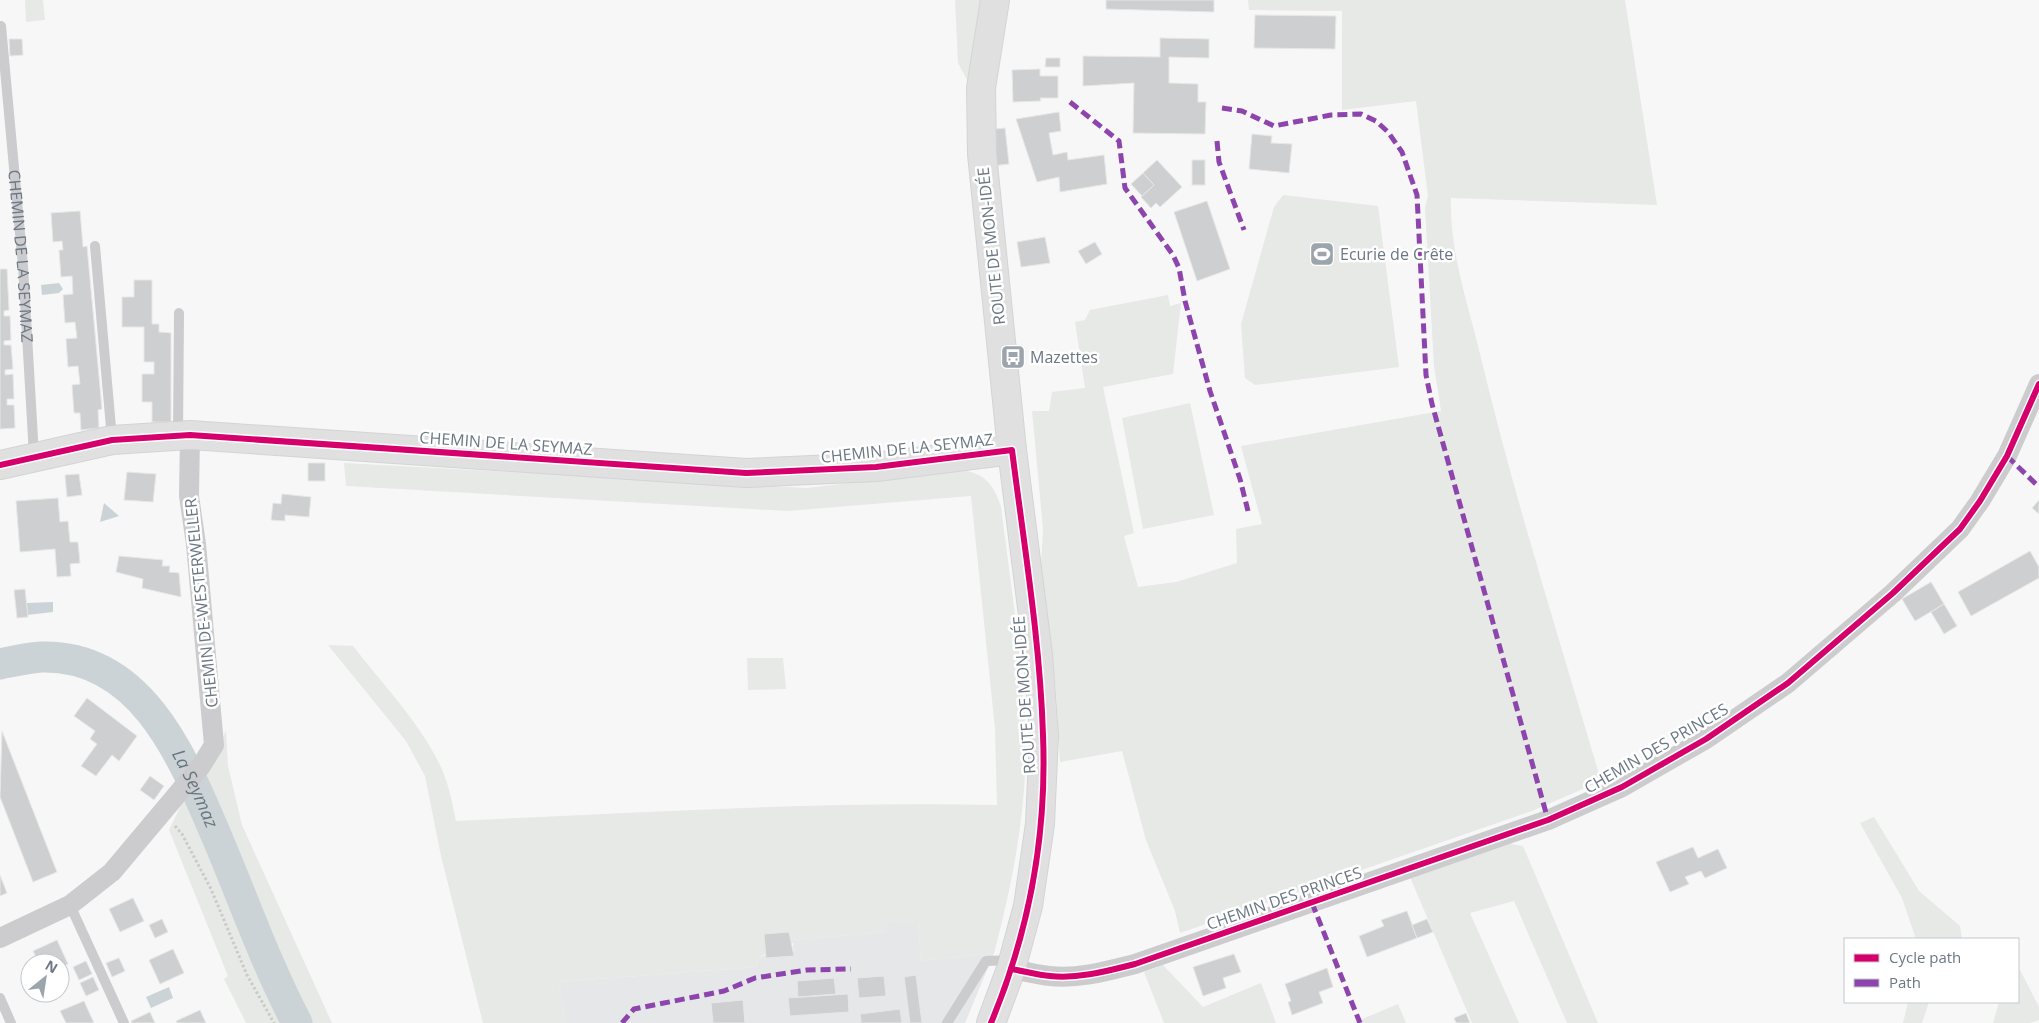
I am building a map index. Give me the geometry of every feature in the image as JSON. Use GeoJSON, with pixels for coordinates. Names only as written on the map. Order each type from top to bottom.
{"type":"FeatureCollection","features":[{"type":"Feature","properties":{"kind":"street","name":"ROUTE DE MON-IDÉE"},"geometry":{"type":"LineString","coordinates":[[991,1023],[1013,964],[1028,906],[1037,857],[1043,786],[1044,736],[1038,654],[1012,450],[980,128],[984,63],[995,0]]}},
{"type":"Feature","properties":{"kind":"street","name":"CHEMIN DES PRINCES"},"geometry":{"type":"LineString","coordinates":[[1013,964],[1050,976],[1075,976],[1099,973],[1135,964],[1548,820],[1631,782],[1706,739],[1788,683],[1928,562],[1960,529],[1980,501],[2007,456],[2039,384]]}},
{"type":"Feature","properties":{"kind":"street","name":"CHEMIN DE LA SEYMAZ"},"geometry":{"type":"LineString","coordinates":[[0,465],[112,440],[184,435],[746,473],[876,467],[1012,450]]}},
{"type":"Feature","properties":{"kind":"street","name":"CHEMIN DE-WESTERWELLER"},"geometry":{"type":"LineString","coordinates":[[0,938],[70,906],[112,872],[202,766],[214,745],[214,729],[184,435]]}},
{"type":"Feature","properties":{"kind":"lane","name":"CHEMIN DE LA SEYMAZ"},"geometry":{"type":"LineString","coordinates":[[1,26],[24,266],[34,456]]}},
{"type":"Feature","properties":{"kind":"lane"},"geometry":{"type":"LineString","coordinates":[[95,246],[112,440]]}},
{"type":"Feature","properties":{"kind":"lane"},"geometry":{"type":"LineString","coordinates":[[179,313],[184,435]]}},
{"type":"Feature","properties":{"kind":"lane"},"geometry":{"type":"LineString","coordinates":[[70,906],[124,1023]]}},
{"type":"Feature","properties":{"kind":"lane"},"geometry":{"type":"LineString","coordinates":[[947,1023],[986,961],[1013,964]]}},
{"type":"Feature","properties":{"kind":"lane"},"geometry":{"type":"LineString","coordinates":[[0,998],[11,1023]]}},
{"type":"Feature","properties":{"kind":"path"},"geometry":{"type":"LineString","coordinates":[[163,812],[185,840],[215,898],[248,975],[274,1023]]}},
{"type":"Feature","properties":{"kind":"shaded area"},"geometry":{"type":"Polygon","coordinates":[[[25,0],[43,0],[45,20],[26,22],[25,0]]]}},
{"type":"Feature","properties":{"kind":"shaded area"},"geometry":{"type":"Polygon","coordinates":[[[955,0],[984,0],[969,83],[958,63],[955,0]]]}},
{"type":"Feature","properties":{"kind":"shaded area"},"geometry":{"type":"Polygon","coordinates":[[[1248,0],[1625,0],[1657,205],[1451,198],[1451,218],[1456,259],[1494,411],[1538,570],[1601,781],[1532,811],[1180,933],[1175,911],[1146,840],[1122,751],[1060,762],[1056,691],[1041,564],[1043,529],[1032,411],[1049,411],[1052,392],[1085,388],[1075,322],[1085,320],[1090,310],[1168,295],[1170,306],[1181,303],[1173,374],[1103,387],[1134,533],[1124,536],[1138,587],[1176,582],[1237,563],[1236,529],[1262,524],[1241,446],[1441,411],[1434,366],[1425,207],[1428,196],[1416,101],[1342,110],[1342,11],[1249,10],[1248,0]]]}},
{"type":"Feature","properties":{"kind":"shaded area","name":"Ecurie de Crête"},"geometry":{"type":"Polygon","coordinates":[[[1283,195],[1378,206],[1399,367],[1255,385],[1245,378],[1241,324],[1274,207],[1283,195]]]}},
{"type":"Feature","properties":{"kind":"shaded area"},"geometry":{"type":"Polygon","coordinates":[[[59,283],[63,289],[59,293],[42,295],[41,285],[59,283]]]}},
{"type":"Feature","properties":{"kind":"shaded area"},"geometry":{"type":"Polygon","coordinates":[[[1190,403],[1214,515],[1143,529],[1122,418],[1190,403]]]}},
{"type":"Feature","properties":{"kind":"shaded area"},"geometry":{"type":"Polygon","coordinates":[[[344,463],[807,488],[959,470],[975,473],[987,481],[995,492],[1001,507],[1018,641],[1026,750],[1019,838],[1008,896],[994,953],[921,961],[918,923],[886,922],[887,932],[790,940],[758,958],[757,967],[559,982],[565,1023],[483,1023],[441,856],[425,776],[406,741],[328,645],[353,646],[421,732],[442,770],[456,821],[794,806],[997,805],[995,729],[971,496],[787,511],[346,486],[344,463]]]}},
{"type":"Feature","properties":{"kind":"shaded area"},"geometry":{"type":"Polygon","coordinates":[[[104,503],[119,516],[100,522],[104,503]]]}},
{"type":"Feature","properties":{"kind":"shaded area"},"geometry":{"type":"Polygon","coordinates":[[[53,602],[53,612],[27,615],[26,603],[53,602]]]}},
{"type":"Feature","properties":{"kind":"shaded area"},"geometry":{"type":"Polygon","coordinates":[[[747,658],[783,658],[786,689],[748,690],[747,658]]]}},
{"type":"Feature","properties":{"kind":"shaded area"},"geometry":{"type":"Polygon","coordinates":[[[226,730],[228,766],[242,825],[332,1023],[246,1023],[224,979],[228,976],[169,830],[184,799],[215,759],[226,730]]]}},
{"type":"Feature","properties":{"kind":"shaded area"},"geometry":{"type":"Polygon","coordinates":[[[1874,817],[1919,891],[1960,926],[1962,938],[1916,938],[1902,898],[1860,823],[1874,817]]]}},
{"type":"Feature","properties":{"kind":"shaded area"},"geometry":{"type":"Polygon","coordinates":[[[1506,843],[1523,846],[1598,1023],[1567,1023],[1514,901],[1470,913],[1519,1023],[1472,1023],[1410,877],[1506,843]]]}},
{"type":"Feature","properties":{"kind":"shaded area"},"geometry":{"type":"Polygon","coordinates":[[[885,922],[918,922],[921,961],[994,953],[965,1023],[565,1023],[559,982],[757,967],[758,958],[766,955],[767,958],[794,956],[793,943],[790,943],[790,940],[886,932],[885,922]]]}},
{"type":"Feature","properties":{"kind":"shaded area"},"geometry":{"type":"Polygon","coordinates":[[[1163,965],[1203,1007],[1261,983],[1276,1023],[1164,1023],[1144,972],[1163,965]]]}},
{"type":"Feature","properties":{"kind":"shaded area"},"geometry":{"type":"Polygon","coordinates":[[[2019,968],[2039,1007],[2039,1020],[2030,1023],[1993,1023],[1999,1003],[2019,1003],[2019,968]]]}},
{"type":"Feature","properties":{"kind":"shaded area"},"geometry":{"type":"Polygon","coordinates":[[[169,987],[173,998],[151,1008],[146,997],[169,987]]]}},
{"type":"Feature","properties":{"kind":"shaded area"},"geometry":{"type":"Polygon","coordinates":[[[1908,1003],[1929,1003],[1922,1023],[1903,1023],[1908,1003]]]}},
{"type":"Feature","properties":{"kind":"shaded area"},"geometry":{"type":"Polygon","coordinates":[[[1398,1004],[1406,1023],[1353,1023],[1398,1004]]]}},
{"type":"Feature","properties":{"kind":"building"},"geometry":{"type":"Polygon","coordinates":[[[1106,0],[1214,0],[1214,12],[1106,9],[1106,0]]]}},
{"type":"Feature","properties":{"kind":"building"},"geometry":{"type":"Polygon","coordinates":[[[1255,15],[1336,16],[1335,49],[1254,48],[1255,15]]]}},
{"type":"Feature","properties":{"kind":"building"},"geometry":{"type":"Polygon","coordinates":[[[1160,38],[1209,39],[1209,58],[1169,57],[1169,83],[1198,84],[1198,102],[1206,102],[1205,134],[1133,133],[1134,83],[1083,86],[1083,56],[1160,57],[1160,38]]]}},
{"type":"Feature","properties":{"kind":"building"},"geometry":{"type":"Polygon","coordinates":[[[9,39],[22,39],[23,55],[10,56],[9,39]]]}},
{"type":"Feature","properties":{"kind":"building"},"geometry":{"type":"Polygon","coordinates":[[[1046,58],[1060,58],[1060,67],[1045,67],[1046,58]]]}},
{"type":"Feature","properties":{"kind":"building"},"geometry":{"type":"Polygon","coordinates":[[[1040,69],[1040,76],[1058,76],[1058,98],[1040,98],[1041,101],[1013,102],[1012,70],[1040,69]]]}},
{"type":"Feature","properties":{"kind":"building"},"geometry":{"type":"Polygon","coordinates":[[[1059,112],[1061,131],[1049,133],[1053,155],[1067,152],[1068,160],[1104,155],[1107,184],[1060,192],[1059,177],[1037,182],[1016,119],[1059,112]]]}},
{"type":"Feature","properties":{"kind":"building"},"geometry":{"type":"Polygon","coordinates":[[[1005,128],[1009,164],[992,166],[987,130],[1005,128]]]}},
{"type":"Feature","properties":{"kind":"building"},"geometry":{"type":"Polygon","coordinates":[[[1252,134],[1272,136],[1271,143],[1292,144],[1289,173],[1249,169],[1252,134]]]}},
{"type":"Feature","properties":{"kind":"building"},"geometry":{"type":"Polygon","coordinates":[[[1157,160],[1182,187],[1160,207],[1156,203],[1151,208],[1141,197],[1154,185],[1143,173],[1157,160]]]}},
{"type":"Feature","properties":{"kind":"building"},"geometry":{"type":"Polygon","coordinates":[[[1192,160],[1205,160],[1205,185],[1192,185],[1192,160]]]}},
{"type":"Feature","properties":{"kind":"building"},"geometry":{"type":"Polygon","coordinates":[[[1143,173],[1154,185],[1142,196],[1131,184],[1143,173]]]}},
{"type":"Feature","properties":{"kind":"building"},"geometry":{"type":"Polygon","coordinates":[[[1207,201],[1230,269],[1197,281],[1174,212],[1207,201]]]}},
{"type":"Feature","properties":{"kind":"building"},"geometry":{"type":"Polygon","coordinates":[[[80,211],[83,247],[87,246],[102,409],[98,410],[99,428],[81,430],[80,413],[74,413],[72,385],[80,384],[78,366],[68,367],[66,339],[77,338],[75,322],[65,323],[63,295],[73,294],[72,276],[61,277],[59,250],[63,250],[62,241],[53,242],[51,213],[80,211]]]}},
{"type":"Feature","properties":{"kind":"building"},"geometry":{"type":"Polygon","coordinates":[[[1045,237],[1050,263],[1021,267],[1017,242],[1045,237]]]}},
{"type":"Feature","properties":{"kind":"building"},"geometry":{"type":"Polygon","coordinates":[[[1095,242],[1102,254],[1086,264],[1078,251],[1095,242]]]}},
{"type":"Feature","properties":{"kind":"building"},"geometry":{"type":"Polygon","coordinates":[[[0,269],[7,269],[9,310],[4,311],[4,316],[10,316],[11,340],[4,341],[4,345],[11,345],[13,369],[5,370],[5,375],[13,374],[14,399],[7,399],[7,405],[14,405],[15,428],[0,429],[0,269]]]}},
{"type":"Feature","properties":{"kind":"building"},"geometry":{"type":"Polygon","coordinates":[[[134,280],[152,280],[152,324],[159,324],[159,332],[171,333],[171,422],[152,422],[152,402],[142,402],[142,374],[154,374],[154,362],[144,362],[144,327],[122,327],[122,297],[134,297],[134,280]]]}},
{"type":"Feature","properties":{"kind":"building"},"geometry":{"type":"Polygon","coordinates":[[[308,463],[325,463],[325,481],[308,481],[308,463]]]}},
{"type":"Feature","properties":{"kind":"building"},"geometry":{"type":"Polygon","coordinates":[[[127,472],[156,474],[153,502],[124,500],[127,472]]]}},
{"type":"Feature","properties":{"kind":"building"},"geometry":{"type":"Polygon","coordinates":[[[79,474],[82,495],[67,497],[65,475],[79,474]]]}},
{"type":"Feature","properties":{"kind":"building"},"geometry":{"type":"Polygon","coordinates":[[[282,494],[311,497],[309,517],[285,515],[285,521],[271,520],[273,503],[281,504],[282,494]]]}},
{"type":"Feature","properties":{"kind":"building"},"geometry":{"type":"Polygon","coordinates":[[[58,498],[60,522],[68,521],[70,542],[78,542],[80,563],[70,564],[71,576],[57,577],[55,549],[20,552],[16,501],[58,498]]]}},
{"type":"Feature","properties":{"kind":"building"},"geometry":{"type":"Polygon","coordinates":[[[2039,500],[2039,514],[2032,508],[2039,500]]]}},
{"type":"Feature","properties":{"kind":"building"},"geometry":{"type":"Polygon","coordinates":[[[2030,551],[2039,567],[2039,578],[1971,616],[1958,592],[2030,551]]]}},
{"type":"Feature","properties":{"kind":"building"},"geometry":{"type":"Polygon","coordinates":[[[119,556],[163,560],[162,566],[170,566],[169,572],[179,573],[181,597],[142,588],[143,579],[116,572],[119,556]]]}},
{"type":"Feature","properties":{"kind":"building"},"geometry":{"type":"Polygon","coordinates":[[[1931,582],[1944,604],[1915,621],[1902,599],[1931,582]]]}},
{"type":"Feature","properties":{"kind":"building"},"geometry":{"type":"Polygon","coordinates":[[[25,589],[28,617],[17,618],[14,590],[25,589]]]}},
{"type":"Feature","properties":{"kind":"building"},"geometry":{"type":"Polygon","coordinates":[[[1944,604],[1957,626],[1944,634],[1931,612],[1944,604]]]}},
{"type":"Feature","properties":{"kind":"building"},"geometry":{"type":"Polygon","coordinates":[[[87,698],[137,736],[119,761],[112,755],[96,776],[81,766],[97,744],[90,739],[95,731],[74,716],[87,698]]]}},
{"type":"Feature","properties":{"kind":"building"},"geometry":{"type":"Polygon","coordinates":[[[2,731],[57,872],[33,882],[0,797],[2,731]]]}},
{"type":"Feature","properties":{"kind":"building"},"geometry":{"type":"Polygon","coordinates":[[[150,776],[164,786],[154,800],[140,790],[150,776]]]}},
{"type":"Feature","properties":{"kind":"building"},"geometry":{"type":"Polygon","coordinates":[[[1693,847],[1698,858],[1718,849],[1727,868],[1705,878],[1701,871],[1685,877],[1689,884],[1670,892],[1656,862],[1693,847]]]}},
{"type":"Feature","properties":{"kind":"building"},"geometry":{"type":"Polygon","coordinates":[[[0,875],[7,893],[0,896],[0,875]]]}},
{"type":"Feature","properties":{"kind":"building"},"geometry":{"type":"Polygon","coordinates":[[[133,898],[144,921],[120,932],[109,909],[133,898]]]}},
{"type":"Feature","properties":{"kind":"building"},"geometry":{"type":"Polygon","coordinates":[[[1407,911],[1417,938],[1367,957],[1359,936],[1384,926],[1381,920],[1407,911]]]}},
{"type":"Feature","properties":{"kind":"building"},"geometry":{"type":"Polygon","coordinates":[[[162,919],[168,932],[155,938],[149,925],[162,919]]]}},
{"type":"Feature","properties":{"kind":"building"},"geometry":{"type":"Polygon","coordinates":[[[1427,919],[1433,932],[1417,938],[1412,925],[1427,919]]]}},
{"type":"Feature","properties":{"kind":"building"},"geometry":{"type":"Polygon","coordinates":[[[789,932],[794,956],[766,958],[764,934],[789,932]]]}},
{"type":"Feature","properties":{"kind":"building"},"geometry":{"type":"Polygon","coordinates":[[[57,940],[63,953],[34,953],[33,951],[57,940]]]}},
{"type":"Feature","properties":{"kind":"building"},"geometry":{"type":"Polygon","coordinates":[[[173,949],[184,973],[160,984],[149,960],[173,949]]]}},
{"type":"Feature","properties":{"kind":"building"},"geometry":{"type":"Polygon","coordinates":[[[1234,954],[1241,972],[1223,978],[1226,988],[1203,996],[1193,967],[1234,954]]]}},
{"type":"Feature","properties":{"kind":"building"},"geometry":{"type":"Polygon","coordinates":[[[119,958],[125,971],[112,977],[106,963],[119,958]]]}},
{"type":"Feature","properties":{"kind":"building"},"geometry":{"type":"Polygon","coordinates":[[[86,961],[92,974],[79,980],[73,967],[86,961]]]}},
{"type":"Feature","properties":{"kind":"building"},"geometry":{"type":"Polygon","coordinates":[[[1327,968],[1333,987],[1319,992],[1323,1003],[1292,1015],[1288,1002],[1291,1001],[1285,984],[1327,968]]]}},
{"type":"Feature","properties":{"kind":"building"},"geometry":{"type":"Polygon","coordinates":[[[916,975],[922,1023],[910,1023],[904,977],[916,975]]]}},
{"type":"Feature","properties":{"kind":"building"},"geometry":{"type":"Polygon","coordinates":[[[884,976],[886,996],[859,998],[857,978],[884,976]]]}},
{"type":"Feature","properties":{"kind":"building"},"geometry":{"type":"Polygon","coordinates":[[[93,977],[99,990],[86,996],[80,983],[93,977]]]}},
{"type":"Feature","properties":{"kind":"building"},"geometry":{"type":"Polygon","coordinates":[[[834,978],[836,994],[798,997],[797,981],[834,978]]]}},
{"type":"Feature","properties":{"kind":"building"},"geometry":{"type":"Polygon","coordinates":[[[848,994],[849,1012],[790,1016],[788,998],[848,994]]]}},
{"type":"Feature","properties":{"kind":"building"},"geometry":{"type":"Polygon","coordinates":[[[743,1000],[745,1023],[713,1023],[711,1003],[743,1000]]]}},
{"type":"Feature","properties":{"kind":"building"},"geometry":{"type":"Polygon","coordinates":[[[84,1001],[94,1023],[66,1023],[60,1011],[84,1001]]]}},
{"type":"Feature","properties":{"kind":"building"},"geometry":{"type":"Polygon","coordinates":[[[900,1009],[902,1023],[861,1023],[860,1014],[900,1009]]]}},
{"type":"Feature","properties":{"kind":"building"},"geometry":{"type":"Polygon","coordinates":[[[200,1010],[206,1023],[177,1023],[176,1021],[200,1010]]]}},
{"type":"Feature","properties":{"kind":"building"},"geometry":{"type":"Polygon","coordinates":[[[150,1012],[155,1023],[132,1023],[131,1021],[150,1012]]]}},
{"type":"Feature","properties":{"kind":"building"},"geometry":{"type":"Polygon","coordinates":[[[1466,1013],[1470,1023],[1456,1023],[1454,1018],[1466,1013]]]}},
{"type":"Feature","properties":{"kind":"waterway","name":"La Seymaz"},"geometry":{"type":"LineString","coordinates":[[0,664],[41,657],[76,661],[106,673],[132,692],[154,716],[173,744],[189,774],[264,953],[297,1023]]}},
{"type":"Feature","properties":{"kind":"marked path"},"geometry":{"type":"LineString","coordinates":[[1070,102],[1119,141],[1125,188],[1173,255],[1179,268],[1185,301],[1210,391],[1240,479],[1248,511]]}},
{"type":"Feature","properties":{"kind":"marked path"},"geometry":{"type":"LineString","coordinates":[[1222,108],[1242,111],[1274,126],[1331,115],[1361,114],[1376,121],[1388,132],[1402,152],[1417,195],[1426,375],[1432,404],[1548,820]]}},
{"type":"Feature","properties":{"kind":"marked path"},"geometry":{"type":"LineString","coordinates":[[1217,141],[1219,162],[1244,230]]}},
{"type":"Feature","properties":{"kind":"marked path"},"geometry":{"type":"LineString","coordinates":[[2007,456],[2039,487]]}},
{"type":"Feature","properties":{"kind":"marked path"},"geometry":{"type":"LineString","coordinates":[[1312,903],[1360,1023]]}},
{"type":"Feature","properties":{"kind":"marked path"},"geometry":{"type":"LineString","coordinates":[[622,1023],[634,1009],[724,991],[755,978],[807,970],[851,969]]}},
{"type":"Feature","properties":{"kind":"cycle path"},"geometry":{"type":"LineString","coordinates":[[1011,969],[1061,977],[1093,974],[1135,964],[1548,820],[1622,787],[1706,739],[1788,683],[1893,593],[1960,529],[1980,501],[2007,456],[2039,384]]}},
{"type":"Feature","properties":{"kind":"cycle path"},"geometry":{"type":"LineString","coordinates":[[0,465],[112,440],[190,435],[746,473],[876,467],[1012,450],[1039,664],[1043,735],[1042,809],[1033,882],[1025,918],[1016,954],[991,1023]]}},
{"type":"Feature","properties":{"kind":"place","name":"Ecurie de Crête"},"geometry":{"type":"Point","coordinates":[1322,254]}},
{"type":"Feature","properties":{"kind":"place","name":"Mazettes"},"geometry":{"type":"Point","coordinates":[1013,357]}}]}
